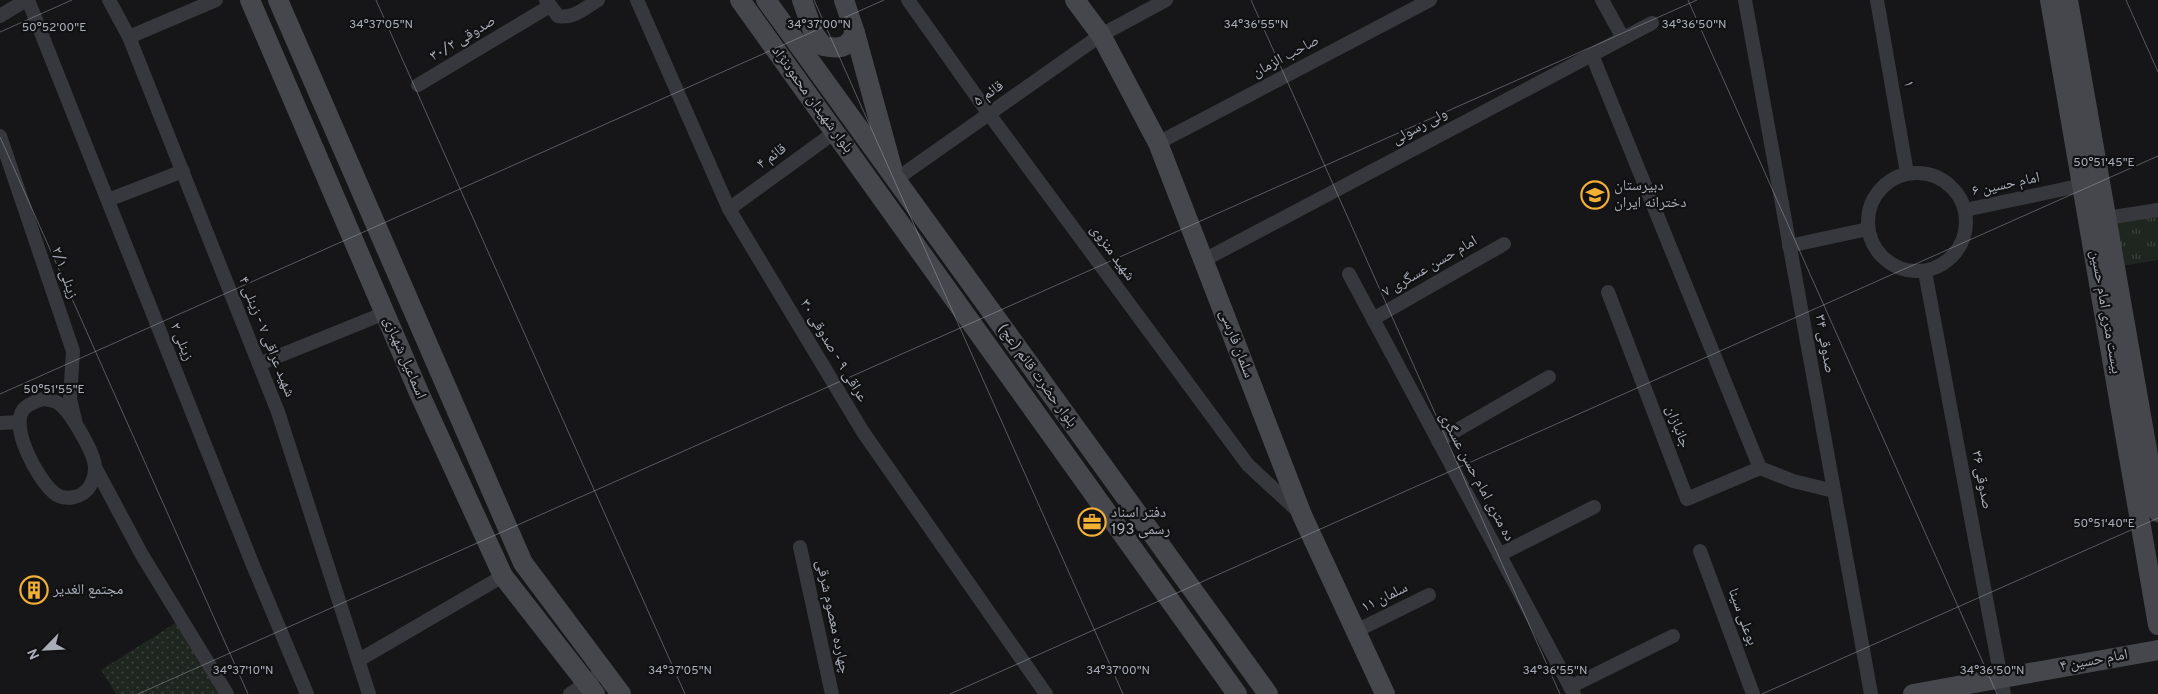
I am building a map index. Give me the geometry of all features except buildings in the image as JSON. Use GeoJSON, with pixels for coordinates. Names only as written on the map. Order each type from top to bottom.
{"type":"FeatureCollection","features":[{"type":"Feature","properties":{"kind":"main road","name":"اسماعیل شهبازی"},"geometry":{"type":"LineString","coordinates":[[250,0],[420,395],[503,576],[591,688]]}},
{"type":"Feature","properties":{"kind":"main road","name":"اسماعیل شهبازی"},"geometry":{"type":"LineString","coordinates":[[278,0],[523,563],[621,694]]}},
{"type":"Feature","properties":{"kind":"main road","name":"بلوار شهیدان محمودنژاد"},"geometry":{"type":"LineString","coordinates":[[740,0],[883,199]]}},
{"type":"Feature","properties":{"kind":"main road","name":"بلوار شهیدان محمودنژاد"},"geometry":{"type":"LineString","coordinates":[[766,0],[895,180]]}},
{"type":"Feature","properties":{"kind":"main road"},"geometry":{"type":"LineString","coordinates":[[802,0],[814,34],[823,46],[838,49],[851,43],[855,34]]}},
{"type":"Feature","properties":{"kind":"main road","name":"بلوار حضرت قائم (عج)"},"geometry":{"type":"LineString","coordinates":[[844,0],[895,180],[1268,694]]}},
{"type":"Feature","properties":{"kind":"main road","name":"سلمان فارسی"},"geometry":{"type":"LineString","coordinates":[[1075,0],[1101,35],[1158,143],[1302,515],[1385,694]]}},
{"type":"Feature","properties":{"kind":"main road","name":"بیست متری امام حسین"},"geometry":{"type":"LineString","coordinates":[[2050,0],[2083,185],[2098,219],[2154,465],[2158,512]]}},
{"type":"Feature","properties":{"kind":"main road","name":"بیست متری امام حسین"},"geometry":{"type":"LineString","coordinates":[[2068,0],[2098,219],[2158,625]]}},
{"type":"Feature","properties":{"kind":"main road","name":"بلوار حضرت قائم (عج)"},"geometry":{"type":"LineString","coordinates":[[883,199],[1237,694]]}},
{"type":"Feature","properties":{"kind":"main road","name":"امام حسین ۴"},"geometry":{"type":"LineString","coordinates":[[1912,694],[2003,686],[2158,650]]}},
{"type":"Feature","properties":{"kind":"street"},"geometry":{"type":"LineString","coordinates":[[0,16],[27,0]]}},
{"type":"Feature","properties":{"kind":"street","name":"زینلی ۲"},"geometry":{"type":"LineString","coordinates":[[27,0],[252,564],[307,694]]}},
{"type":"Feature","properties":{"kind":"street","name":"شهید عراقی ۷ - زینلی ۴"},"geometry":{"type":"LineString","coordinates":[[109,0],[129,37],[278,412],[369,694]]}},
{"type":"Feature","properties":{"kind":"street"},"geometry":{"type":"LineString","coordinates":[[129,37],[216,0]]}},
{"type":"Feature","properties":{"kind":"street"},"geometry":{"type":"LineString","coordinates":[[548,3],[558,16],[566,17],[573,16],[598,0]]}},
{"type":"Feature","properties":{"kind":"street","name":"عراقی ۹ - صدوقی ۳۰"},"geometry":{"type":"LineString","coordinates":[[637,0],[729,209],[863,432],[1046,694]]}},
{"type":"Feature","properties":{"kind":"street","name":"شهید منزوی"},"geometry":{"type":"LineString","coordinates":[[908,0],[989,114],[1248,465],[1282,499],[1302,515]]}},
{"type":"Feature","properties":{"kind":"street","name":"قائم ۵"},"geometry":{"type":"LineString","coordinates":[[895,180],[1101,35],[1166,0]]}},
{"type":"Feature","properties":{"kind":"street","name":"صاحب الزمان"},"geometry":{"type":"LineString","coordinates":[[1158,143],[1430,0]]}},
{"type":"Feature","properties":{"kind":"street"},"geometry":{"type":"LineString","coordinates":[[1602,0],[1623,38]]}},
{"type":"Feature","properties":{"kind":"street","name":"صدوقی ۳۴"},"geometry":{"type":"LineString","coordinates":[[1745,0],[1871,694]]}},
{"type":"Feature","properties":{"kind":"street","name":"۱"},"geometry":{"type":"LineString","coordinates":[[1877,0],[1907,173]]}},
{"type":"Feature","properties":{"kind":"street","name":"صدوقی ۳۰/۲"},"geometry":{"type":"LineString","coordinates":[[418,85],[548,3]]}},
{"type":"Feature","properties":{"kind":"street","name":"ولی رسولی"},"geometry":{"type":"LineString","coordinates":[[1204,260],[1652,23]]}},
{"type":"Feature","properties":{"kind":"street"},"geometry":{"type":"LineString","coordinates":[[1592,55],[1760,468],[1793,481],[1834,491]]}},
{"type":"Feature","properties":{"kind":"street","name":"قائم ۴"},"geometry":{"type":"LineString","coordinates":[[729,209],[835,132]]}},
{"type":"Feature","properties":{"kind":"street","name":"زینلی ۲/۱"},"geometry":{"type":"LineString","coordinates":[[0,136],[72,351],[70,399],[76,424]]}},
{"type":"Feature","properties":{"kind":"street"},"geometry":{"type":"LineString","coordinates":[[108,200],[183,171]]}},
{"type":"Feature","properties":{"kind":"street"},"geometry":{"type":"LineString","coordinates":[[1907,173],[1937,176],[1949,184],[1959,196],[1965,210],[1967,224],[1965,237],[1959,250],[1950,260],[1938,268],[1925,272],[1909,272],[1894,266],[1882,257],[1873,244],[1868,229],[1870,208],[1880,189],[1888,182],[1907,173]]}},
{"type":"Feature","properties":{"kind":"street","name":"امام حسین ۶"},"geometry":{"type":"LineString","coordinates":[[1965,210],[2083,185]]}},
{"type":"Feature","properties":{"kind":"street"},"geometry":{"type":"LineString","coordinates":[[2098,219],[2158,210]]}},
{"type":"Feature","properties":{"kind":"street"},"geometry":{"type":"LineString","coordinates":[[1789,246],[1868,229]]}},
{"type":"Feature","properties":{"kind":"street","name":"امام حسن عسگری ۷"},"geometry":{"type":"LineString","coordinates":[[1373,319],[1504,244]]}},
{"type":"Feature","properties":{"kind":"street","name":"صدوقی ۳۶"},"geometry":{"type":"LineString","coordinates":[[1925,272],[2003,686]]}},
{"type":"Feature","properties":{"kind":"street","name":"ده متری امام حسن عسگری"},"geometry":{"type":"LineString","coordinates":[[1349,274],[1571,690]]}},
{"type":"Feature","properties":{"kind":"street","name":"جانبازان"},"geometry":{"type":"LineString","coordinates":[[1608,292],[1687,499],[1760,468]]}},
{"type":"Feature","properties":{"kind":"street"},"geometry":{"type":"LineString","coordinates":[[259,364],[385,313]]}},
{"type":"Feature","properties":{"kind":"street"},"geometry":{"type":"LineString","coordinates":[[1438,441],[1549,377]]}},
{"type":"Feature","properties":{"kind":"street"},"geometry":{"type":"LineString","coordinates":[[95,466],[92,481],[87,490],[76,497],[65,498],[53,493],[30,457],[21,436],[19,422],[23,410],[32,403],[43,399],[56,401],[76,424],[95,466],[142,555],[226,694]]}},
{"type":"Feature","properties":{"kind":"street"},"geometry":{"type":"LineString","coordinates":[[0,423],[19,422]]}},
{"type":"Feature","properties":{"kind":"street"},"geometry":{"type":"LineString","coordinates":[[1499,555],[1594,507]]}},
{"type":"Feature","properties":{"kind":"street","name":"چهارده معصوم شرقی"},"geometry":{"type":"LineString","coordinates":[[800,547],[832,694]]}},
{"type":"Feature","properties":{"kind":"street","name":"بوعلی سینا"},"geometry":{"type":"LineString","coordinates":[[1700,552],[1753,694]]}},
{"type":"Feature","properties":{"kind":"street"},"geometry":{"type":"LineString","coordinates":[[359,660],[503,576]]}},
{"type":"Feature","properties":{"kind":"street","name":"سلمان ۱۱"},"geometry":{"type":"LineString","coordinates":[[1356,631],[1429,595]]}},
{"type":"Feature","properties":{"kind":"street"},"geometry":{"type":"LineString","coordinates":[[1571,690],[1674,636]]}},
{"type":"Feature","properties":{"kind":"street"},"geometry":{"type":"LineString","coordinates":[[570,694],[591,688],[604,670]]}},
{"type":"Feature","properties":{"kind":"green space"},"geometry":{"type":"Polygon","coordinates":[[[2158,210],[2158,260],[2116,267],[2107,218],[2158,210]]]}},
{"type":"Feature","properties":{"kind":"green space"},"geometry":{"type":"Polygon","coordinates":[[[177,622],[219,694],[116,694],[101,670],[177,622]]]}},
{"type":"Feature","properties":{"kind":"place","name":"دبیرستان دخترانه ایران"},"geometry":{"type":"Point","coordinates":[1595,195]}},
{"type":"Feature","properties":{"kind":"place","name":"دفتر اسناد رسمی 193"},"geometry":{"type":"Point","coordinates":[1092,522]}},
{"type":"Feature","properties":{"kind":"place","name":"مجتمع الغدیر"},"geometry":{"type":"Point","coordinates":[34,590]}}]}
